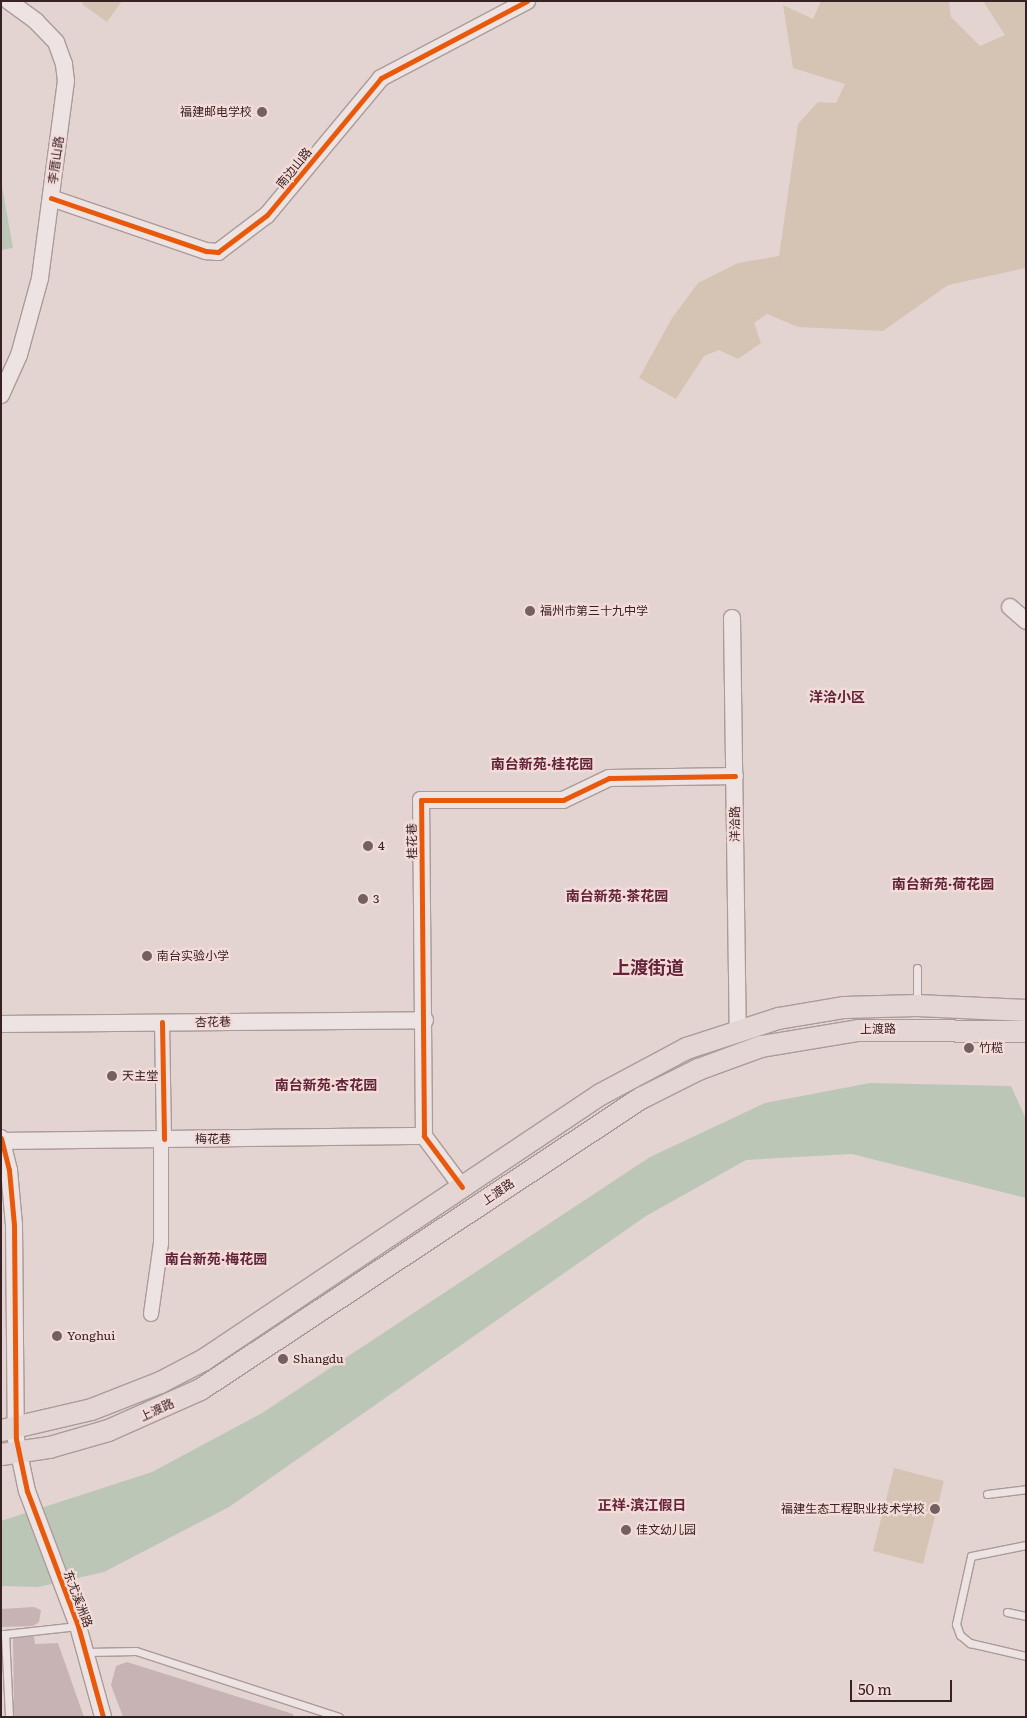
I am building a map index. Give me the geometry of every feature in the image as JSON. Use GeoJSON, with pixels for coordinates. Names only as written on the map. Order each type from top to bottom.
{"type":"FeatureCollection","features":[{"type":"Feature","properties":{"kind":"main road","name":"上渡路"},"geometry":{"type":"LineString","coordinates":[[8,1429],[91,1409],[189,1368],[626,1078],[686,1048],[738,1029],[844,1007],[917,1004],[1026,1010]]}},
{"type":"Feature","properties":{"kind":"main road","name":"上渡路"},"geometry":{"type":"LineString","coordinates":[[10,1453],[108,1430],[200,1389],[640,1098],[698,1069],[761,1046],[858,1030],[1026,1031]]}},
{"type":"Feature","properties":{"kind":"street","name":"李厝山路"},"geometry":{"type":"LineString","coordinates":[[1,395],[19,355],[34,305],[64,98],[64,64],[50,35],[8,1]]}},
{"type":"Feature","properties":{"kind":"street","name":"南边山路"},"geometry":{"type":"LineString","coordinates":[[51,198],[206,251],[218,252],[267,215],[381,78],[527,1]]}},
{"type":"Feature","properties":{"kind":"street"},"geometry":{"type":"LineString","coordinates":[[1010,607],[1026,622]]}},
{"type":"Feature","properties":{"kind":"street","name":"洋洽路"},"geometry":{"type":"LineString","coordinates":[[732,618],[738,1029]]}},
{"type":"Feature","properties":{"kind":"street","name":"桂花巷"},"geometry":{"type":"LineString","coordinates":[[424,1136],[425,1020],[421,800],[563,800],[609,778],[735,776]]}},
{"type":"Feature","properties":{"kind":"street","name":"杏花巷"},"geometry":{"type":"LineString","coordinates":[[1,1024],[425,1020]]}},
{"type":"Feature","properties":{"kind":"street"},"geometry":{"type":"LineString","coordinates":[[151,1314],[161,1243],[162,1022]]}},
{"type":"Feature","properties":{"kind":"street"},"geometry":{"type":"LineString","coordinates":[[424,1136],[462,1188]]}},
{"type":"Feature","properties":{"kind":"street","name":"梅花巷"},"geometry":{"type":"LineString","coordinates":[[2,1139],[424,1136]]}},
{"type":"Feature","properties":{"kind":"street"},"geometry":{"type":"LineString","coordinates":[[2,1139],[9,1170],[8,1429],[10,1453]]}},
{"type":"Feature","properties":{"kind":"street","name":"东尤溪洲路"},"geometry":{"type":"LineString","coordinates":[[10,1453],[27,1491],[78,1626],[87,1652],[103,1717]]}},
{"type":"Feature","properties":{"kind":"lane"},"geometry":{"type":"LineString","coordinates":[[917,968],[917,1004]]}},
{"type":"Feature","properties":{"kind":"lane"},"geometry":{"type":"LineString","coordinates":[[986,1494],[1026,1489]]}},
{"type":"Feature","properties":{"kind":"lane"},"geometry":{"type":"LineString","coordinates":[[1026,1546],[971,1556],[956,1624],[960,1635],[970,1643],[1026,1656]]}},
{"type":"Feature","properties":{"kind":"lane"},"geometry":{"type":"LineString","coordinates":[[1007,1612],[1026,1616]]}},
{"type":"Feature","properties":{"kind":"lane"},"geometry":{"type":"LineString","coordinates":[[9,1717],[3,1634],[78,1626]]}},
{"type":"Feature","properties":{"kind":"lane"},"geometry":{"type":"LineString","coordinates":[[87,1652],[136,1651],[339,1717]]}},
{"type":"Feature","properties":{"kind":"shaded area"},"geometry":{"type":"Polygon","coordinates":[[[84,1],[122,1],[107,22],[82,4],[84,1]]]}},
{"type":"Feature","properties":{"kind":"shaded area"},"geometry":{"type":"Polygon","coordinates":[[[821,1],[949,1],[951,17],[980,46],[1005,35],[983,1],[1026,1],[1026,268],[948,285],[883,331],[798,327],[767,314],[754,323],[761,343],[738,359],[719,350],[704,356],[676,399],[639,378],[672,318],[698,283],[738,263],[779,256],[798,124],[818,102],[836,103],[845,84],[793,68],[783,5],[813,19],[821,1]]]}},
{"type":"Feature","properties":{"kind":"shaded area"},"geometry":{"type":"Polygon","coordinates":[[[1,181],[13,248],[1,250],[1,181]]]}},
{"type":"Feature","properties":{"kind":"shaded area"},"geometry":{"type":"Polygon","coordinates":[[[870,1083],[1011,1086],[1026,1119],[1026,1198],[852,1154],[746,1160],[646,1216],[229,1507],[104,1572],[38,1587],[1,1586],[1,1521],[152,1472],[262,1413],[650,1157],[765,1103],[870,1083]]]}},
{"type":"Feature","properties":{"kind":"shaded area"},"geometry":{"type":"Polygon","coordinates":[[[894,1468],[944,1481],[923,1564],[873,1551],[894,1468]]]}},
{"type":"Feature","properties":{"kind":"building"},"geometry":{"type":"Polygon","coordinates":[[[34,1607],[41,1610],[39,1622],[33,1626],[1,1627],[1,1609],[34,1607]]]}},
{"type":"Feature","properties":{"kind":"building"},"geometry":{"type":"Polygon","coordinates":[[[34,1636],[35,1644],[58,1643],[84,1717],[14,1717],[13,1638],[34,1636]]]}},
{"type":"Feature","properties":{"kind":"building"},"geometry":{"type":"Polygon","coordinates":[[[127,1662],[293,1714],[293,1717],[123,1717],[111,1685],[116,1666],[127,1662]]]}},
{"type":"Feature","properties":{"kind":"cycle path"},"geometry":{"type":"LineString","coordinates":[[51,198],[206,251],[218,252],[267,215],[381,78],[527,1]]}},
{"type":"Feature","properties":{"kind":"cycle path"},"geometry":{"type":"LineString","coordinates":[[462,1187],[424,1136],[421,800],[563,800],[609,778],[735,776]]}},
{"type":"Feature","properties":{"kind":"cycle path"},"geometry":{"type":"LineString","coordinates":[[162,1022],[164,1139]]}},
{"type":"Feature","properties":{"kind":"cycle path"},"geometry":{"type":"LineString","coordinates":[[1,1138],[9,1170],[14,1225],[16,1439],[27,1491],[78,1626],[103,1717]]}},
{"type":"Feature","properties":{"kind":"place","name":"福建邮电学校"},"geometry":{"type":"Point","coordinates":[262,112]}},
{"type":"Feature","properties":{"kind":"place","name":"福州市第三十九中学"},"geometry":{"type":"Point","coordinates":[530,611]}},
{"type":"Feature","properties":{"kind":"place","name":"4"},"geometry":{"type":"Point","coordinates":[368,846]}},
{"type":"Feature","properties":{"kind":"place","name":"3"},"geometry":{"type":"Point","coordinates":[363,899]}},
{"type":"Feature","properties":{"kind":"place","name":"南台实验小学"},"geometry":{"type":"Point","coordinates":[147,956]}},
{"type":"Feature","properties":{"kind":"place","name":"竹榄"},"geometry":{"type":"Point","coordinates":[969,1048]}},
{"type":"Feature","properties":{"kind":"place","name":"天主堂"},"geometry":{"type":"Point","coordinates":[112,1076]}},
{"type":"Feature","properties":{"kind":"place","name":"Yonghui"},"geometry":{"type":"Point","coordinates":[57,1336]}},
{"type":"Feature","properties":{"kind":"place","name":"Shangdu"},"geometry":{"type":"Point","coordinates":[283,1359]}},
{"type":"Feature","properties":{"kind":"place","name":"福建生态工程职业技术学校"},"geometry":{"type":"Point","coordinates":[935,1509]}},
{"type":"Feature","properties":{"kind":"place","name":"佳文幼儿园"},"geometry":{"type":"Point","coordinates":[626,1530]}},
{"type":"Feature","properties":{"kind":"district","name":"洋洽小区"},"geometry":{"type":"Point","coordinates":[837,696]}},
{"type":"Feature","properties":{"kind":"district","name":"南台新苑·桂花园"},"geometry":{"type":"Point","coordinates":[542,763]}},
{"type":"Feature","properties":{"kind":"district","name":"南台新苑·荷花园"},"geometry":{"type":"Point","coordinates":[943,883]}},
{"type":"Feature","properties":{"kind":"district","name":"南台新苑·茶花园"},"geometry":{"type":"Point","coordinates":[617,895]}},
{"type":"Feature","properties":{"kind":"district","name":"上渡街道"},"geometry":{"type":"Point","coordinates":[648,967]}},
{"type":"Feature","properties":{"kind":"district","name":"南台新苑·杏花园"},"geometry":{"type":"Point","coordinates":[326,1084]}},
{"type":"Feature","properties":{"kind":"district","name":"南台新苑·梅花园"},"geometry":{"type":"Point","coordinates":[216,1258]}},
{"type":"Feature","properties":{"kind":"district","name":"正祥·滨江假日"},"geometry":{"type":"Point","coordinates":[642,1504]}}]}
